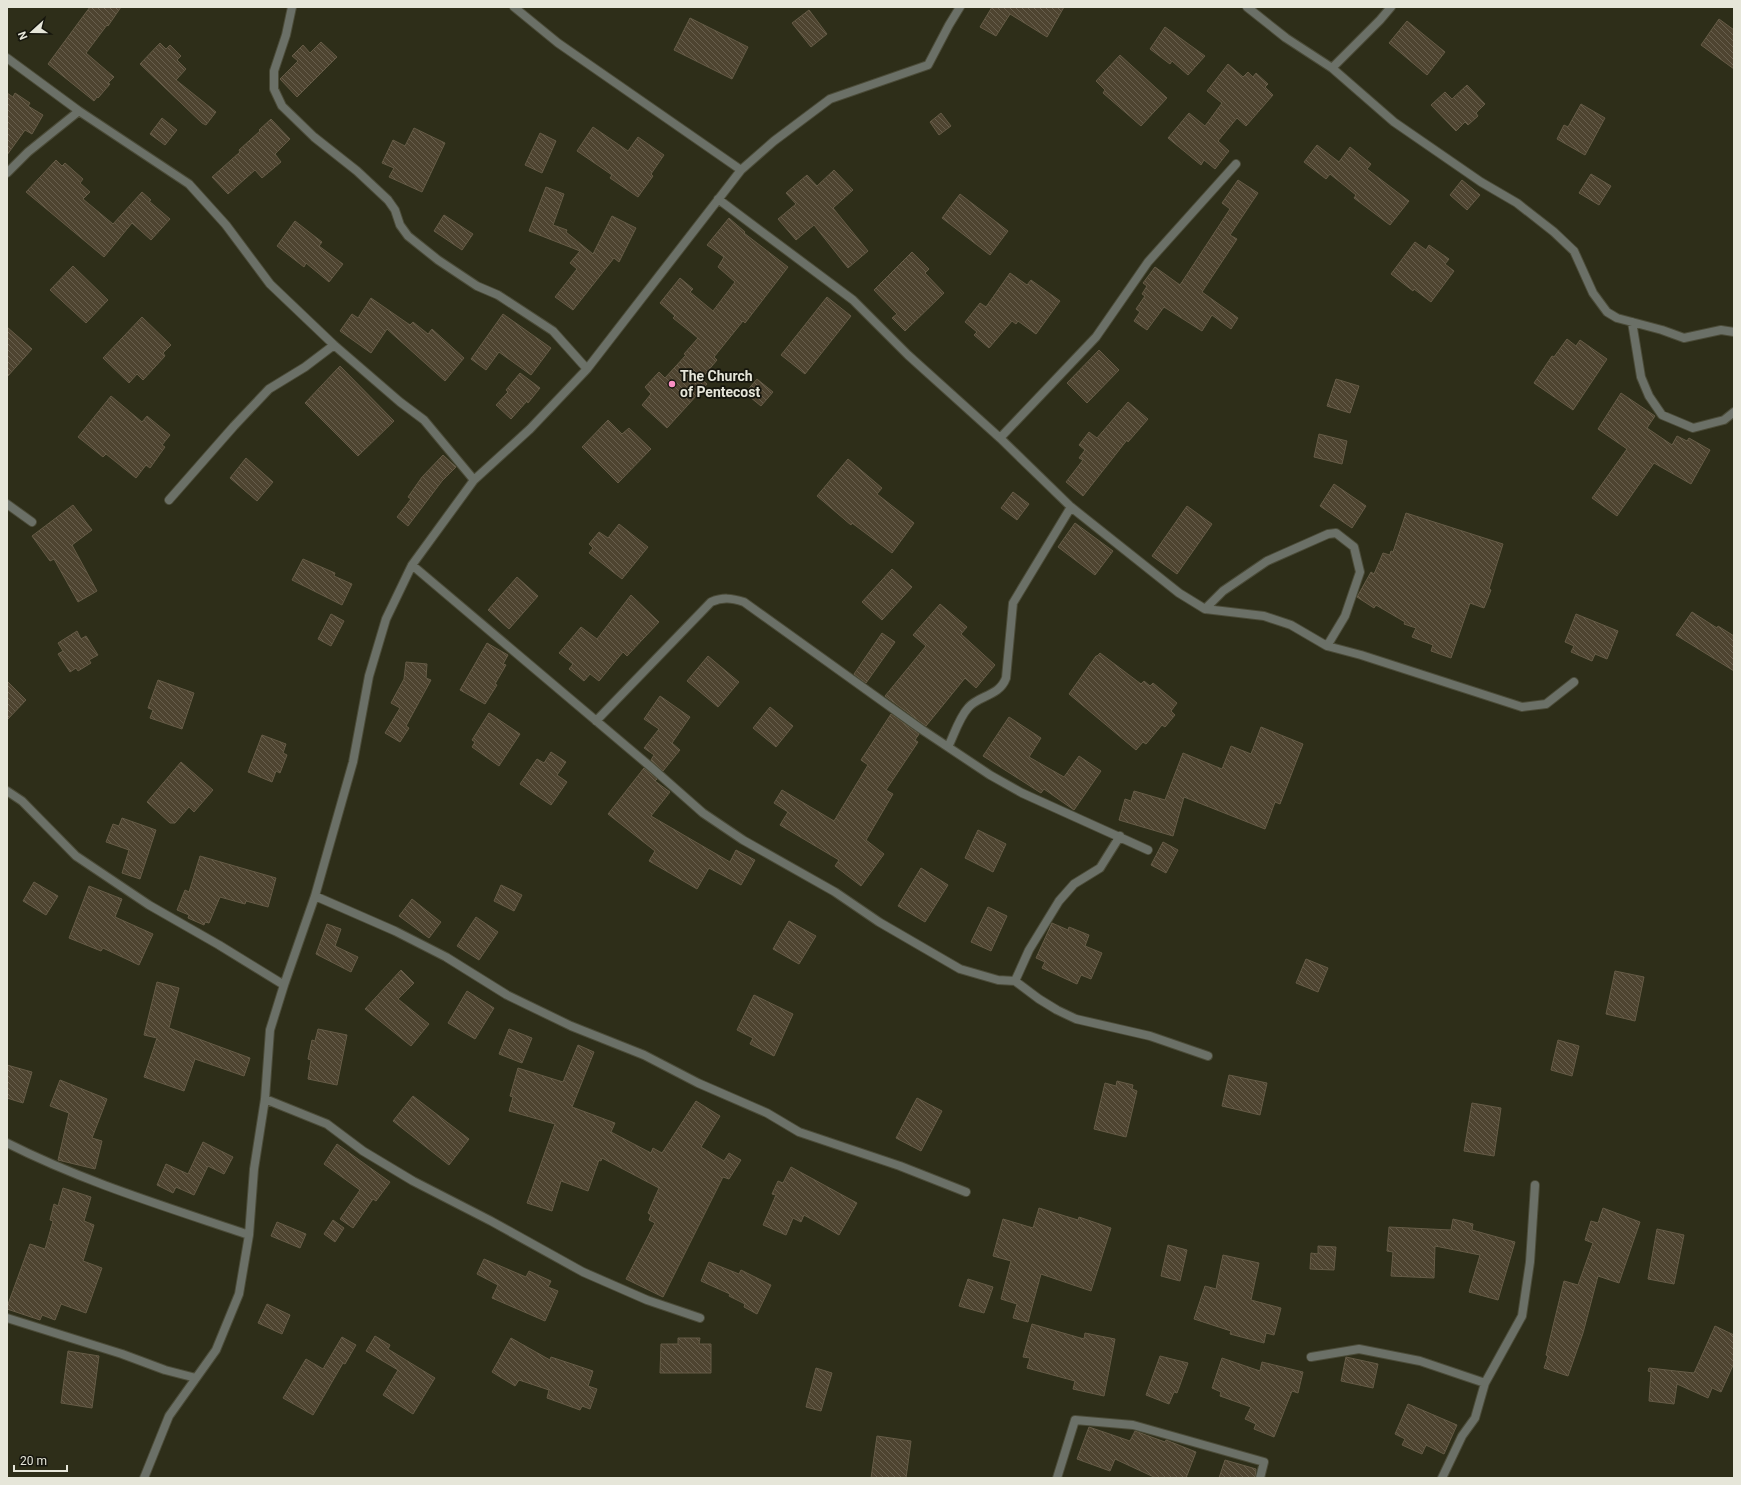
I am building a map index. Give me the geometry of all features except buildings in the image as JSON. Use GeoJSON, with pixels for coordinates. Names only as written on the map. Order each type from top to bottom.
{"type":"FeatureCollection","features":[{"type":"Feature","properties":{"kind":"street"},"geometry":{"type":"LineString","coordinates":[[292,7],[286,35],[274,71],[274,89],[282,106],[314,137],[357,171],[388,200],[400,225],[408,236],[438,260],[477,286],[498,295],[553,331],[587,369]]}},
{"type":"Feature","properties":{"kind":"street"},"geometry":{"type":"LineString","coordinates":[[514,7],[558,43],[741,170]]}},
{"type":"Feature","properties":{"kind":"street"},"geometry":{"type":"LineString","coordinates":[[144,1478],[169,1416],[216,1350],[239,1294],[249,1235],[254,1169],[265,1099],[270,1030],[315,896],[353,762],[369,676],[384,626],[412,566],[474,480],[530,429],[587,369],[741,170],[774,141],[830,99],[928,65],[960,7]]}},
{"type":"Feature","properties":{"kind":"street"},"geometry":{"type":"LineString","coordinates":[[1247,7],[1286,38],[1332,68],[1394,122],[1481,182],[1517,202],[1554,232],[1574,250],[1593,293],[1607,312],[1617,318],[1662,330],[1684,338],[1721,330],[1734,332]]}},
{"type":"Feature","properties":{"kind":"street"},"geometry":{"type":"LineString","coordinates":[[1332,68],[1391,7]]}},
{"type":"Feature","properties":{"kind":"street"},"geometry":{"type":"LineString","coordinates":[[7,58],[79,111],[189,184],[226,225],[270,284],[334,345],[400,402],[424,420],[474,480]]}},
{"type":"Feature","properties":{"kind":"street"},"geometry":{"type":"LineString","coordinates":[[7,173],[28,152],[79,111]]}},
{"type":"Feature","properties":{"kind":"street"},"geometry":{"type":"LineString","coordinates":[[1000,438],[1096,337],[1148,262],[1236,164]]}},
{"type":"Feature","properties":{"kind":"street"},"geometry":{"type":"LineString","coordinates":[[718,199],[853,300],[908,355],[1000,438],[1071,507],[1179,593],[1205,609],[1264,616],[1291,625],[1327,646],[1361,655],[1522,707],[1546,704],[1574,682]]}},
{"type":"Feature","properties":{"kind":"street"},"geometry":{"type":"LineString","coordinates":[[1632,322],[1641,377],[1649,396],[1662,415],[1693,428],[1724,420],[1734,412]]}},
{"type":"Feature","properties":{"kind":"street"},"geometry":{"type":"LineString","coordinates":[[169,500],[234,426],[269,389],[305,367],[334,345]]}},
{"type":"Feature","properties":{"kind":"street"},"geometry":{"type":"LineString","coordinates":[[7,504],[32,522]]}},
{"type":"Feature","properties":{"kind":"street"},"geometry":{"type":"LineString","coordinates":[[948,747],[967,708],[974,702],[1004,685],[1006,678],[1013,603],[1071,507]]}},
{"type":"Feature","properties":{"kind":"street"},"geometry":{"type":"LineString","coordinates":[[1205,609],[1223,591],[1266,561],[1328,534],[1336,533],[1354,547],[1360,572],[1345,616],[1327,646]]}},
{"type":"Feature","properties":{"kind":"street"},"geometry":{"type":"LineString","coordinates":[[412,566],[652,768],[703,813],[743,840],[834,892],[879,922],[960,970],[998,980],[1015,980],[1039,999],[1076,1019],[1150,1036],[1208,1056]]}},
{"type":"Feature","properties":{"kind":"street"},"geometry":{"type":"LineString","coordinates":[[596,721],[711,602],[718,599],[730,598],[744,602],[948,747],[990,775],[1022,793],[1120,836],[1148,850]]}},
{"type":"Feature","properties":{"kind":"street"},"geometry":{"type":"LineString","coordinates":[[7,791],[22,801],[76,856],[149,905],[219,944],[284,985]]}},
{"type":"Feature","properties":{"kind":"street"},"geometry":{"type":"LineString","coordinates":[[1015,980],[1029,950],[1060,902],[1074,884],[1100,868],[1120,836]]}},
{"type":"Feature","properties":{"kind":"street"},"geometry":{"type":"LineString","coordinates":[[315,896],[395,931],[446,957],[507,995],[572,1026],[644,1055],[698,1083],[767,1113],[799,1132],[900,1166],[966,1192]]}},
{"type":"Feature","properties":{"kind":"street"},"geometry":{"type":"LineString","coordinates":[[265,1099],[328,1124],[363,1151],[413,1181],[491,1221],[583,1272],[647,1300],[700,1318]]}},
{"type":"Feature","properties":{"kind":"street"},"geometry":{"type":"LineString","coordinates":[[7,1143],[95,1182],[249,1235]]}},
{"type":"Feature","properties":{"kind":"street"},"geometry":{"type":"LineString","coordinates":[[1442,1478],[1462,1436],[1475,1418],[1485,1383],[1522,1316],[1530,1262],[1535,1185]]}},
{"type":"Feature","properties":{"kind":"street"},"geometry":{"type":"LineString","coordinates":[[7,1318],[122,1354],[165,1370],[196,1378]]}},
{"type":"Feature","properties":{"kind":"street"},"geometry":{"type":"LineString","coordinates":[[1311,1357],[1359,1349],[1420,1361],[1485,1383]]}},
{"type":"Feature","properties":{"kind":"street"},"geometry":{"type":"LineString","coordinates":[[1057,1478],[1075,1420],[1133,1426],[1264,1462],[1260,1478]]}},
{"type":"Feature","properties":{"kind":"place","name":"The Church of Pentecost"},"geometry":{"type":"Point","coordinates":[672,384]}}]}
